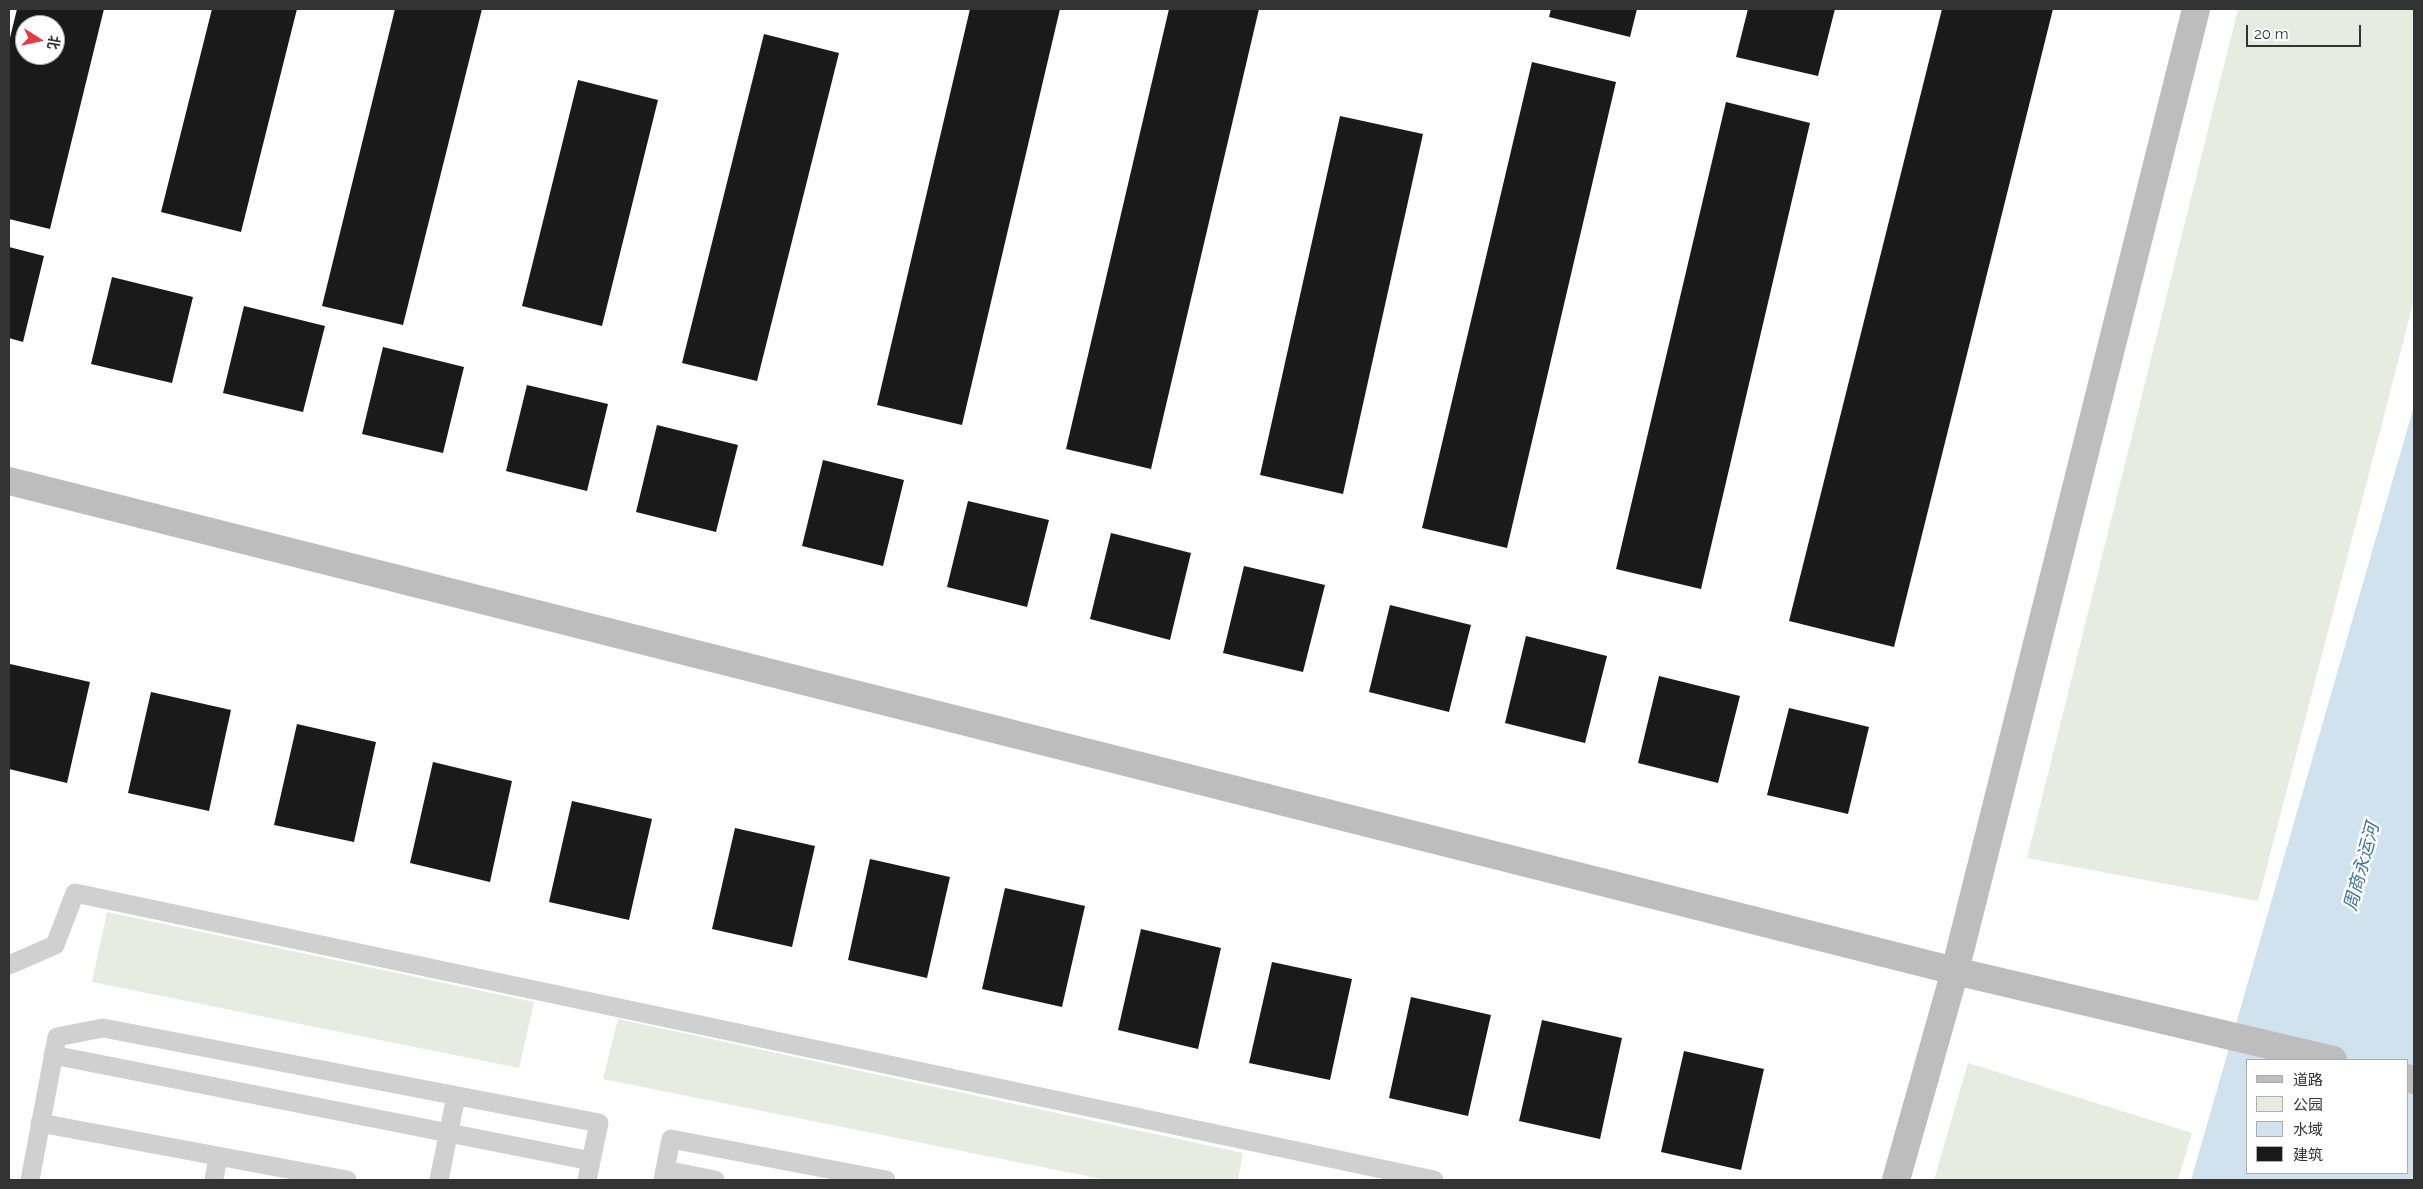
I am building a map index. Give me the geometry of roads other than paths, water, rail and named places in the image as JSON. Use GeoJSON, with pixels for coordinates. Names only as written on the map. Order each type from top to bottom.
{"type":"FeatureCollection","features":[{"type":"Feature","properties":{"kind":"main road"},"geometry":{"type":"LineString","coordinates":[[1896,1180],[1956,971],[2196,9]]}},
{"type":"Feature","properties":{"kind":"main road"},"geometry":{"type":"LineString","coordinates":[[9,481],[1956,971],[2329,1059]]}},
{"type":"Feature","properties":{"kind":"lane"},"geometry":{"type":"LineString","coordinates":[[9,965],[55,945],[74,893],[1434,1180]]}},
{"type":"Feature","properties":{"kind":"lane"},"geometry":{"type":"LineString","coordinates":[[30,1180],[57,1037],[103,1028],[598,1123],[587,1180]]}},
{"type":"Feature","properties":{"kind":"lane"},"geometry":{"type":"LineString","coordinates":[[53,1054],[591,1161]]}},
{"type":"Feature","properties":{"kind":"lane"},"geometry":{"type":"LineString","coordinates":[[439,1180],[456,1096]]}},
{"type":"Feature","properties":{"kind":"lane"},"geometry":{"type":"LineString","coordinates":[[40,1123],[347,1180]]}},
{"type":"Feature","properties":{"kind":"lane"},"geometry":{"type":"LineString","coordinates":[[715,1180],[664,1175],[671,1139],[886,1180]]}},
{"type":"Feature","properties":{"kind":"lane"},"geometry":{"type":"LineString","coordinates":[[214,1180],[218,1156]]}},
{"type":"Feature","properties":{"kind":"water","name":"周商永运河"},"geometry":{"type":"Polygon","coordinates":[[[2414,406],[2414,1180],[2191,1180],[2414,406]]]}}]}
